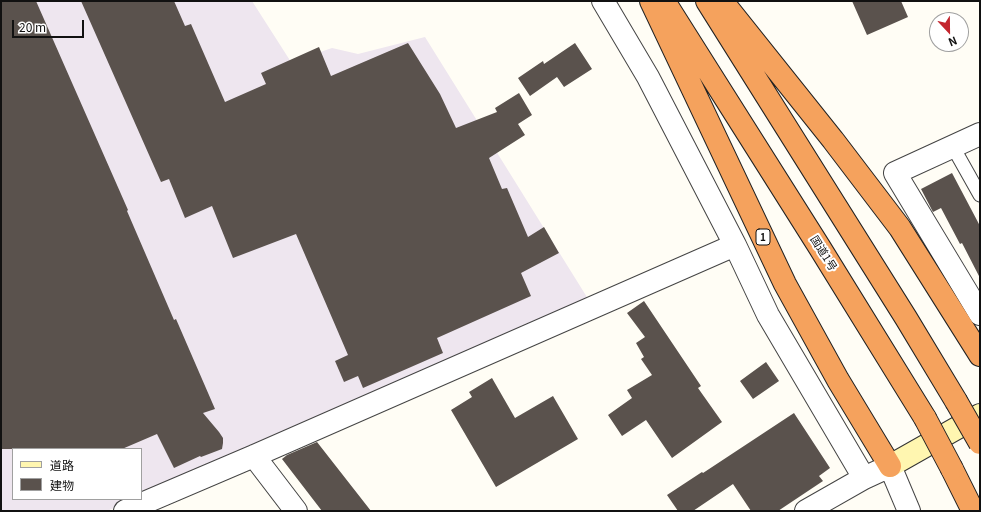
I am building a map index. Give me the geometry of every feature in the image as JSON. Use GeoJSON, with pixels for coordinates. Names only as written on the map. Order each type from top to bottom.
{"type":"FeatureCollection","features":[{"type":"Feature","properties":{"kind":"highway","name":"1"},"geometry":{"type":"LineString","coordinates":[[651,1],[786,284],[838,380],[890,466]]}},
{"type":"Feature","properties":{"kind":"highway","name":"国道1号"},"geometry":{"type":"LineString","coordinates":[[664,1],[925,418],[973,511]]}},
{"type":"Feature","properties":{"kind":"highway"},"geometry":{"type":"LineString","coordinates":[[707,1],[906,318],[980,443]]}},
{"type":"Feature","properties":{"kind":"highway"},"geometry":{"type":"LineString","coordinates":[[722,1],[833,140],[900,228],[980,355]]}},
{"type":"Feature","properties":{"kind":"street"},"geometry":{"type":"LineString","coordinates":[[603,1],[648,77],[735,245],[768,314],[864,478]]}},
{"type":"Feature","properties":{"kind":"street"},"geometry":{"type":"LineString","coordinates":[[980,134],[895,173],[980,314]]}},
{"type":"Feature","properties":{"kind":"street"},"geometry":{"type":"LineString","coordinates":[[125,511],[735,245]]}},
{"type":"Feature","properties":{"kind":"street"},"geometry":{"type":"LineString","coordinates":[[806,511],[980,415]]}},
{"type":"Feature","properties":{"kind":"street"},"geometry":{"type":"LineString","coordinates":[[254,456],[296,511]]}},
{"type":"Feature","properties":{"kind":"street"},"geometry":{"type":"LineString","coordinates":[[890,466],[909,511]]}},
{"type":"Feature","properties":{"kind":"lane"},"geometry":{"type":"LineString","coordinates":[[953,147],[980,194]]}},
{"type":"Feature","properties":{"kind":"shaded area"},"geometry":{"type":"Polygon","coordinates":[[[1,1],[252,1],[291,62],[332,48],[358,54],[425,37],[590,302],[142,496],[142,448],[12,448],[12,500],[133,500],[107,511],[1,511],[1,1]]]}},
{"type":"Feature","properties":{"kind":"building"},"geometry":{"type":"Polygon","coordinates":[[[1,1],[36,1],[128,210],[127,211],[174,320],[176,319],[215,409],[203,413],[223,438],[223,443],[222,449],[201,457],[200,456],[174,468],[157,434],[124,448],[1,449],[1,1]]]}},
{"type":"Feature","properties":{"kind":"building"},"geometry":{"type":"Polygon","coordinates":[[[81,1],[174,1],[185,26],[191,24],[225,102],[266,84],[261,73],[319,47],[331,76],[408,43],[440,94],[456,128],[497,112],[495,108],[519,93],[532,115],[518,124],[525,135],[489,158],[502,189],[507,188],[528,237],[544,227],[559,253],[521,273],[531,296],[437,338],[443,353],[363,388],[358,376],[344,382],[335,361],[348,355],[296,234],[233,258],[212,206],[185,218],[169,179],[161,182],[81,1]]]}},
{"type":"Feature","properties":{"kind":"building"},"geometry":{"type":"Polygon","coordinates":[[[852,1],[901,1],[908,17],[867,35],[852,1]]]}},
{"type":"Feature","properties":{"kind":"building"},"geometry":{"type":"Polygon","coordinates":[[[575,43],[592,69],[564,87],[557,77],[530,96],[518,78],[543,61],[544,64],[575,43]]]}},
{"type":"Feature","properties":{"kind":"building"},"geometry":{"type":"Polygon","coordinates":[[[952,173],[980,226],[980,278],[962,243],[960,244],[941,208],[933,212],[921,189],[952,173]]]}},
{"type":"Feature","properties":{"kind":"building"},"geometry":{"type":"Polygon","coordinates":[[[644,301],[701,386],[698,388],[722,422],[672,458],[646,420],[622,436],[608,415],[632,398],[627,390],[652,375],[641,359],[644,357],[636,343],[645,337],[627,313],[644,301]]]}},
{"type":"Feature","properties":{"kind":"building"},"geometry":{"type":"Polygon","coordinates":[[[766,362],[779,381],[753,399],[740,381],[766,362]]]}},
{"type":"Feature","properties":{"kind":"building"},"geometry":{"type":"Polygon","coordinates":[[[492,378],[515,418],[553,396],[578,439],[496,487],[451,410],[472,397],[469,392],[492,378]]]}},
{"type":"Feature","properties":{"kind":"building"},"geometry":{"type":"Polygon","coordinates":[[[794,413],[830,468],[819,476],[823,481],[778,511],[751,511],[733,484],[693,511],[678,511],[667,495],[794,413]]]}},
{"type":"Feature","properties":{"kind":"building"},"geometry":{"type":"Polygon","coordinates":[[[317,442],[371,511],[322,511],[282,459],[287,455],[317,442]]]}}]}
